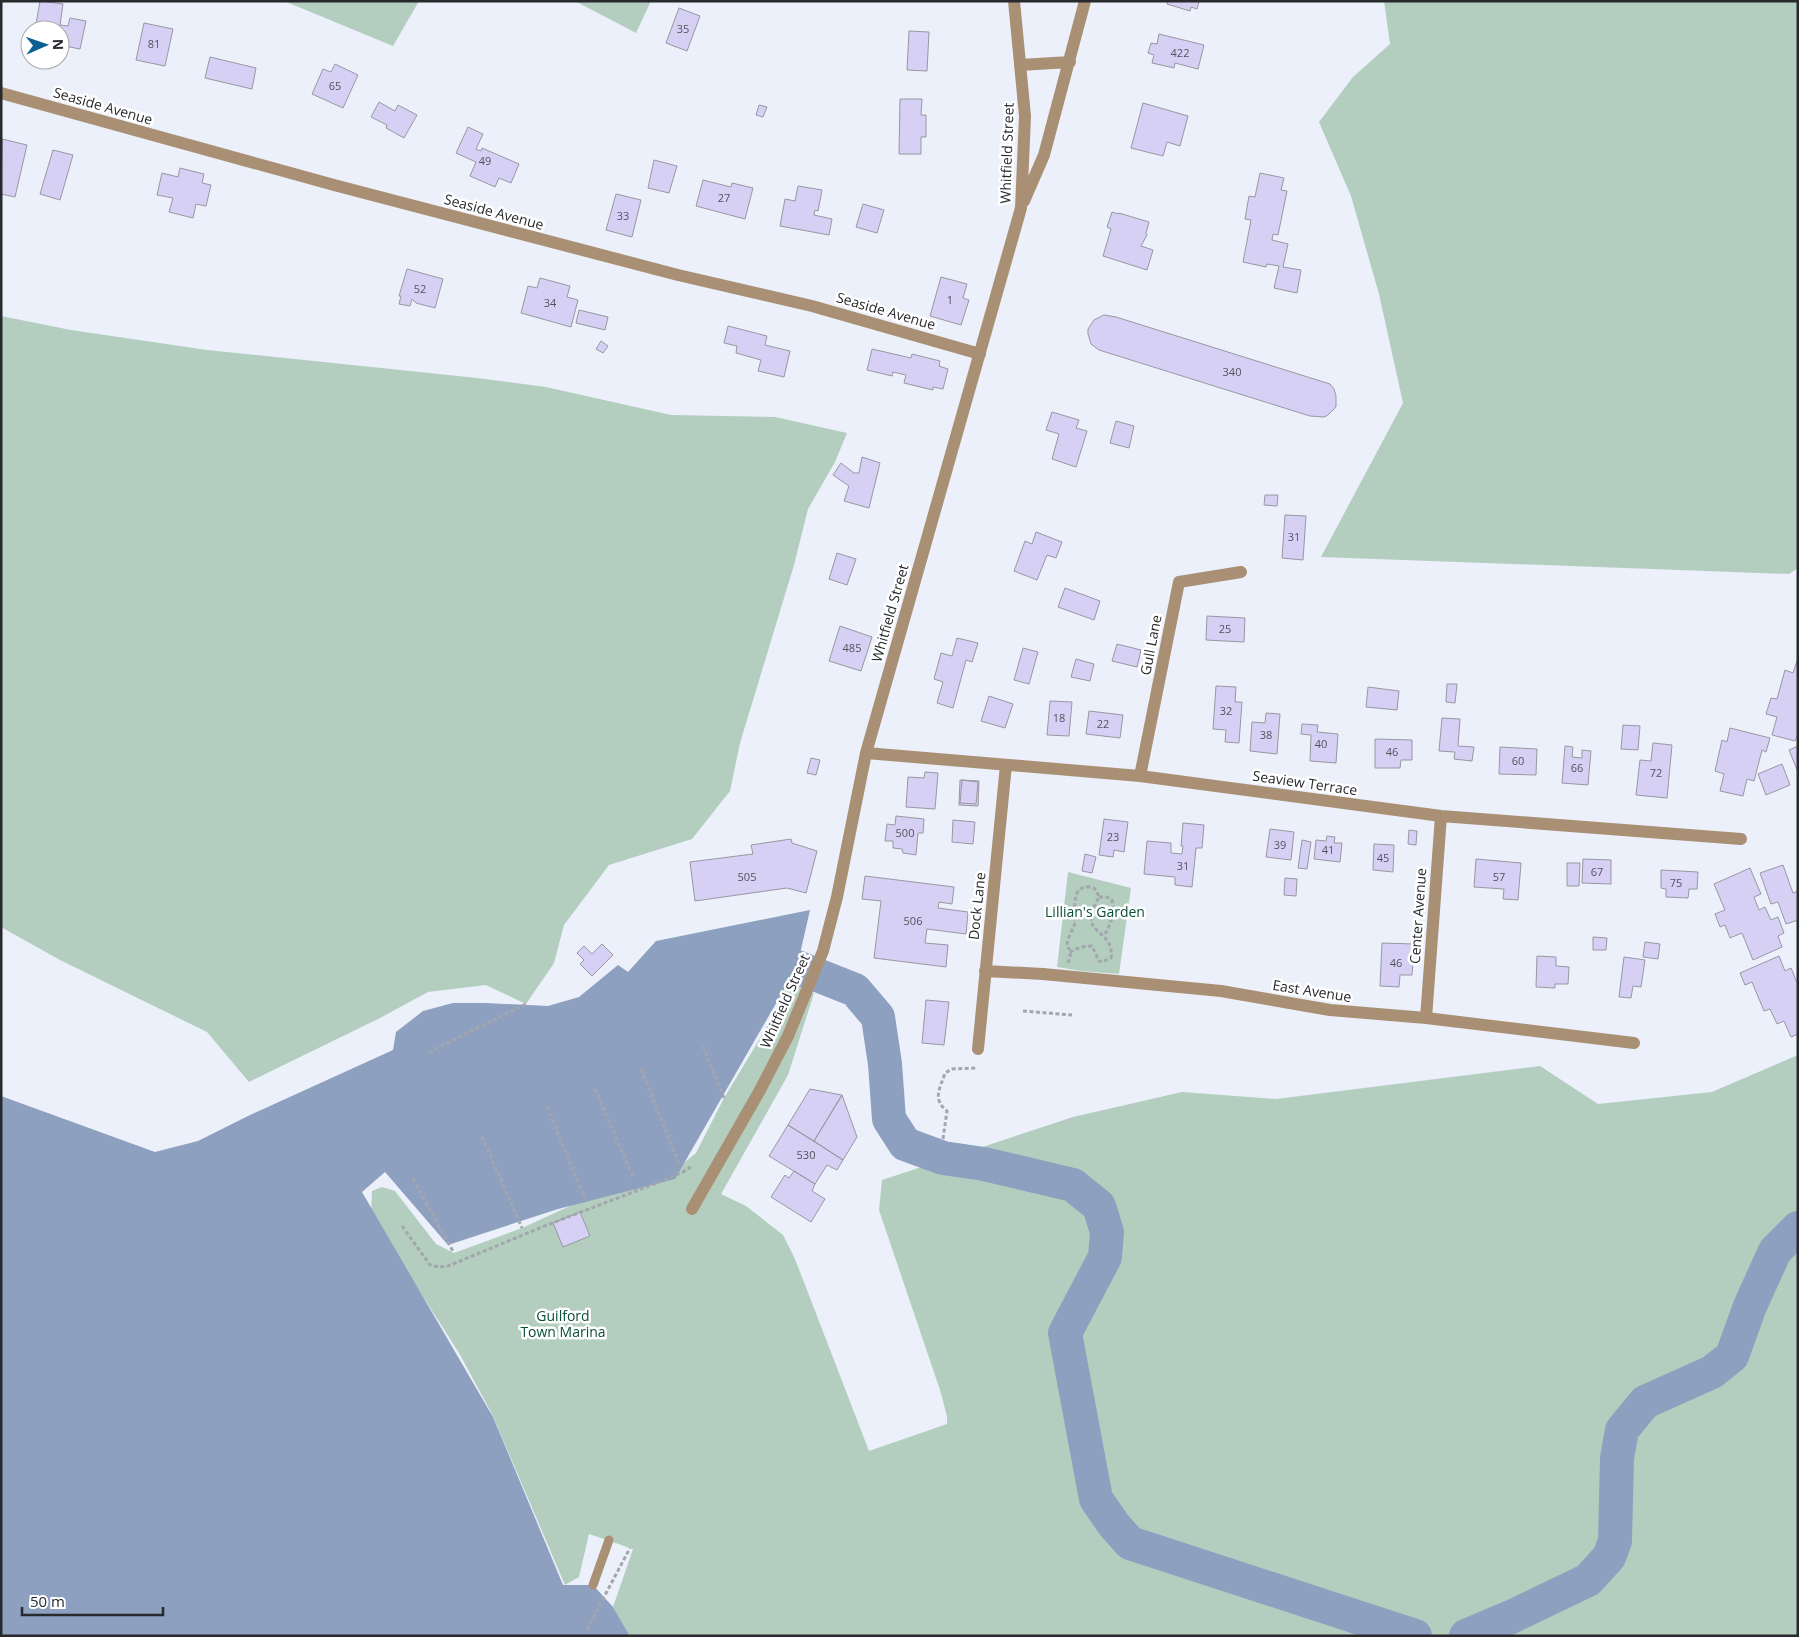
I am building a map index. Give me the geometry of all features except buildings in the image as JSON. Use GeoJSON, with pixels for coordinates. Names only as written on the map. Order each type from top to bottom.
{"type":"FeatureCollection","features":[{"type":"Feature","properties":{"kind":"street","name":"Whitfield Street"},"geometry":{"type":"LineString","coordinates":[[692,1208],[788,1036],[823,952],[837,897],[866,753],[1021,208],[1025,116],[1014,1]]}},
{"type":"Feature","properties":{"kind":"street"},"geometry":{"type":"LineString","coordinates":[[1021,208],[1044,155],[1085,1]]}},
{"type":"Feature","properties":{"kind":"street"},"geometry":{"type":"LineString","coordinates":[[1020,65],[1070,62]]}},
{"type":"Feature","properties":{"kind":"street","name":"Seaside Avenue"},"geometry":{"type":"LineString","coordinates":[[1,94],[334,186],[678,275],[812,306],[980,354]]}},
{"type":"Feature","properties":{"kind":"street","name":"Gull Lane"},"geometry":{"type":"LineString","coordinates":[[1140,776],[1179,582],[1241,572]]}},
{"type":"Feature","properties":{"kind":"street","name":"Seaview Terrace"},"geometry":{"type":"LineString","coordinates":[[866,753],[1140,776],[1441,816],[1741,840]]}},
{"type":"Feature","properties":{"kind":"street","name":"Dock Lane"},"geometry":{"type":"LineString","coordinates":[[978,1049],[1006,765]]}},
{"type":"Feature","properties":{"kind":"street","name":"Center Avenue"},"geometry":{"type":"LineString","coordinates":[[1426,1018],[1441,816]]}},
{"type":"Feature","properties":{"kind":"street","name":"East Avenue"},"geometry":{"type":"LineString","coordinates":[[985,971],[1043,974],[1221,991],[1330,1010],[1426,1018],[1634,1044]]}},
{"type":"Feature","properties":{"kind":"lane"},"geometry":{"type":"LineString","coordinates":[[592,1586],[609,1540]]}},
{"type":"Feature","properties":{"kind":"path"},"geometry":{"type":"LineString","coordinates":[[1093,887],[1096,890],[1099,898],[1090,918],[1096,931],[1104,936],[1111,952],[1111,958],[1107,961],[1099,961],[1092,946],[1070,952],[1067,944],[1075,923],[1074,906],[1076,895],[1080,889],[1093,887]]}},
{"type":"Feature","properties":{"kind":"path"},"geometry":{"type":"LineString","coordinates":[[1099,898],[1107,897],[1112,900],[1113,906],[1113,918],[1104,936]]}},
{"type":"Feature","properties":{"kind":"path"},"geometry":{"type":"LineString","coordinates":[[429,1052],[526,1004]]}},
{"type":"Feature","properties":{"kind":"path"},"geometry":{"type":"LineString","coordinates":[[1023,1011],[1072,1015]]}},
{"type":"Feature","properties":{"kind":"path"},"geometry":{"type":"LineString","coordinates":[[702,1046],[724,1098]]}},
{"type":"Feature","properties":{"kind":"path"},"geometry":{"type":"LineString","coordinates":[[641,1068],[680,1166]]}},
{"type":"Feature","properties":{"kind":"path"},"geometry":{"type":"LineString","coordinates":[[943,1139],[948,1111],[940,1105],[938,1100],[945,1073],[952,1069],[977,1068]]}},
{"type":"Feature","properties":{"kind":"path"},"geometry":{"type":"LineString","coordinates":[[595,1088],[633,1177]]}},
{"type":"Feature","properties":{"kind":"path"},"geometry":{"type":"LineString","coordinates":[[547,1107],[585,1199]]}},
{"type":"Feature","properties":{"kind":"path"},"geometry":{"type":"LineString","coordinates":[[482,1137],[522,1228]]}},
{"type":"Feature","properties":{"kind":"path"},"geometry":{"type":"LineString","coordinates":[[402,1226],[430,1265],[448,1266],[559,1220],[684,1172],[691,1166]]}},
{"type":"Feature","properties":{"kind":"path"},"geometry":{"type":"LineString","coordinates":[[413,1179],[454,1253]]}},
{"type":"Feature","properties":{"kind":"path"},"geometry":{"type":"LineString","coordinates":[[587,1629],[630,1548]]}},
{"type":"Feature","properties":{"kind":"green space"},"geometry":{"type":"Polygon","coordinates":[[[284,1],[419,1],[393,46],[284,1]]]}},
{"type":"Feature","properties":{"kind":"green space"},"geometry":{"type":"Polygon","coordinates":[[[575,1],[651,1],[636,33],[575,1]]]}},
{"type":"Feature","properties":{"kind":"green space"},"geometry":{"type":"Polygon","coordinates":[[[1384,1],[1798,1],[1798,568],[1789,574],[1321,557],[1403,403],[1379,294],[1351,196],[1319,122],[1353,77],[1390,44],[1384,1]]]}},
{"type":"Feature","properties":{"kind":"green space"},"geometry":{"type":"Polygon","coordinates":[[[1,316],[71,330],[207,350],[546,387],[671,415],[775,417],[847,433],[835,462],[808,509],[794,565],[740,743],[730,791],[692,839],[609,865],[564,925],[554,963],[526,1004],[486,985],[428,992],[380,1018],[249,1082],[207,1032],[60,960],[1,927],[1,316]]]}},
{"type":"Feature","properties":{"kind":"green space","name":"Lillian's Garden"},"geometry":{"type":"Polygon","coordinates":[[[1068,872],[1131,888],[1119,974],[1057,967],[1068,872]]]}},
{"type":"Feature","properties":{"kind":"green space","name":"Guilford Town Marina"},"geometry":{"type":"Polygon","coordinates":[[[789,981],[814,993],[788,1075],[721,1194],[746,1206],[783,1235],[795,1259],[869,1451],[947,1424],[941,1393],[879,1210],[882,1180],[1073,1117],[1182,1092],[1276,1099],[1540,1066],[1598,1104],[1712,1092],[1798,1055],[1798,1636],[630,1636],[613,1607],[633,1549],[589,1534],[579,1577],[565,1585],[492,1414],[459,1353],[371,1215],[372,1191],[382,1187],[395,1191],[436,1244],[454,1253],[522,1228],[633,1177],[680,1166],[696,1153],[724,1098],[768,1025],[789,981]]]}},
{"type":"Feature","properties":{"kind":"water"},"geometry":{"type":"Polygon","coordinates":[[[810,910],[797,967],[675,1179],[558,1209],[448,1245],[385,1172],[362,1192],[493,1417],[563,1585],[593,1585],[613,1607],[630,1636],[1,1636],[1,1096],[155,1152],[198,1141],[248,1116],[393,1050],[396,1032],[423,1011],[453,1003],[548,1006],[579,997],[618,965],[628,972],[656,941],[810,910]]]}},
{"type":"Feature","properties":{"kind":"waterway"},"geometry":{"type":"LineString","coordinates":[[797,967],[855,990],[878,1017],[885,1064],[889,1119],[905,1144],[943,1158],[984,1164],[1073,1185],[1099,1206],[1107,1232],[1105,1257],[1065,1333],[1096,1499],[1114,1525],[1130,1543],[1415,1636]]}},
{"type":"Feature","properties":{"kind":"waterway"},"geometry":{"type":"LineString","coordinates":[[1466,1636],[1511,1617],[1588,1580],[1609,1557],[1615,1541],[1617,1458],[1622,1430],[1645,1402],[1712,1372],[1732,1356],[1750,1306],[1775,1251],[1798,1228]]}}]}
